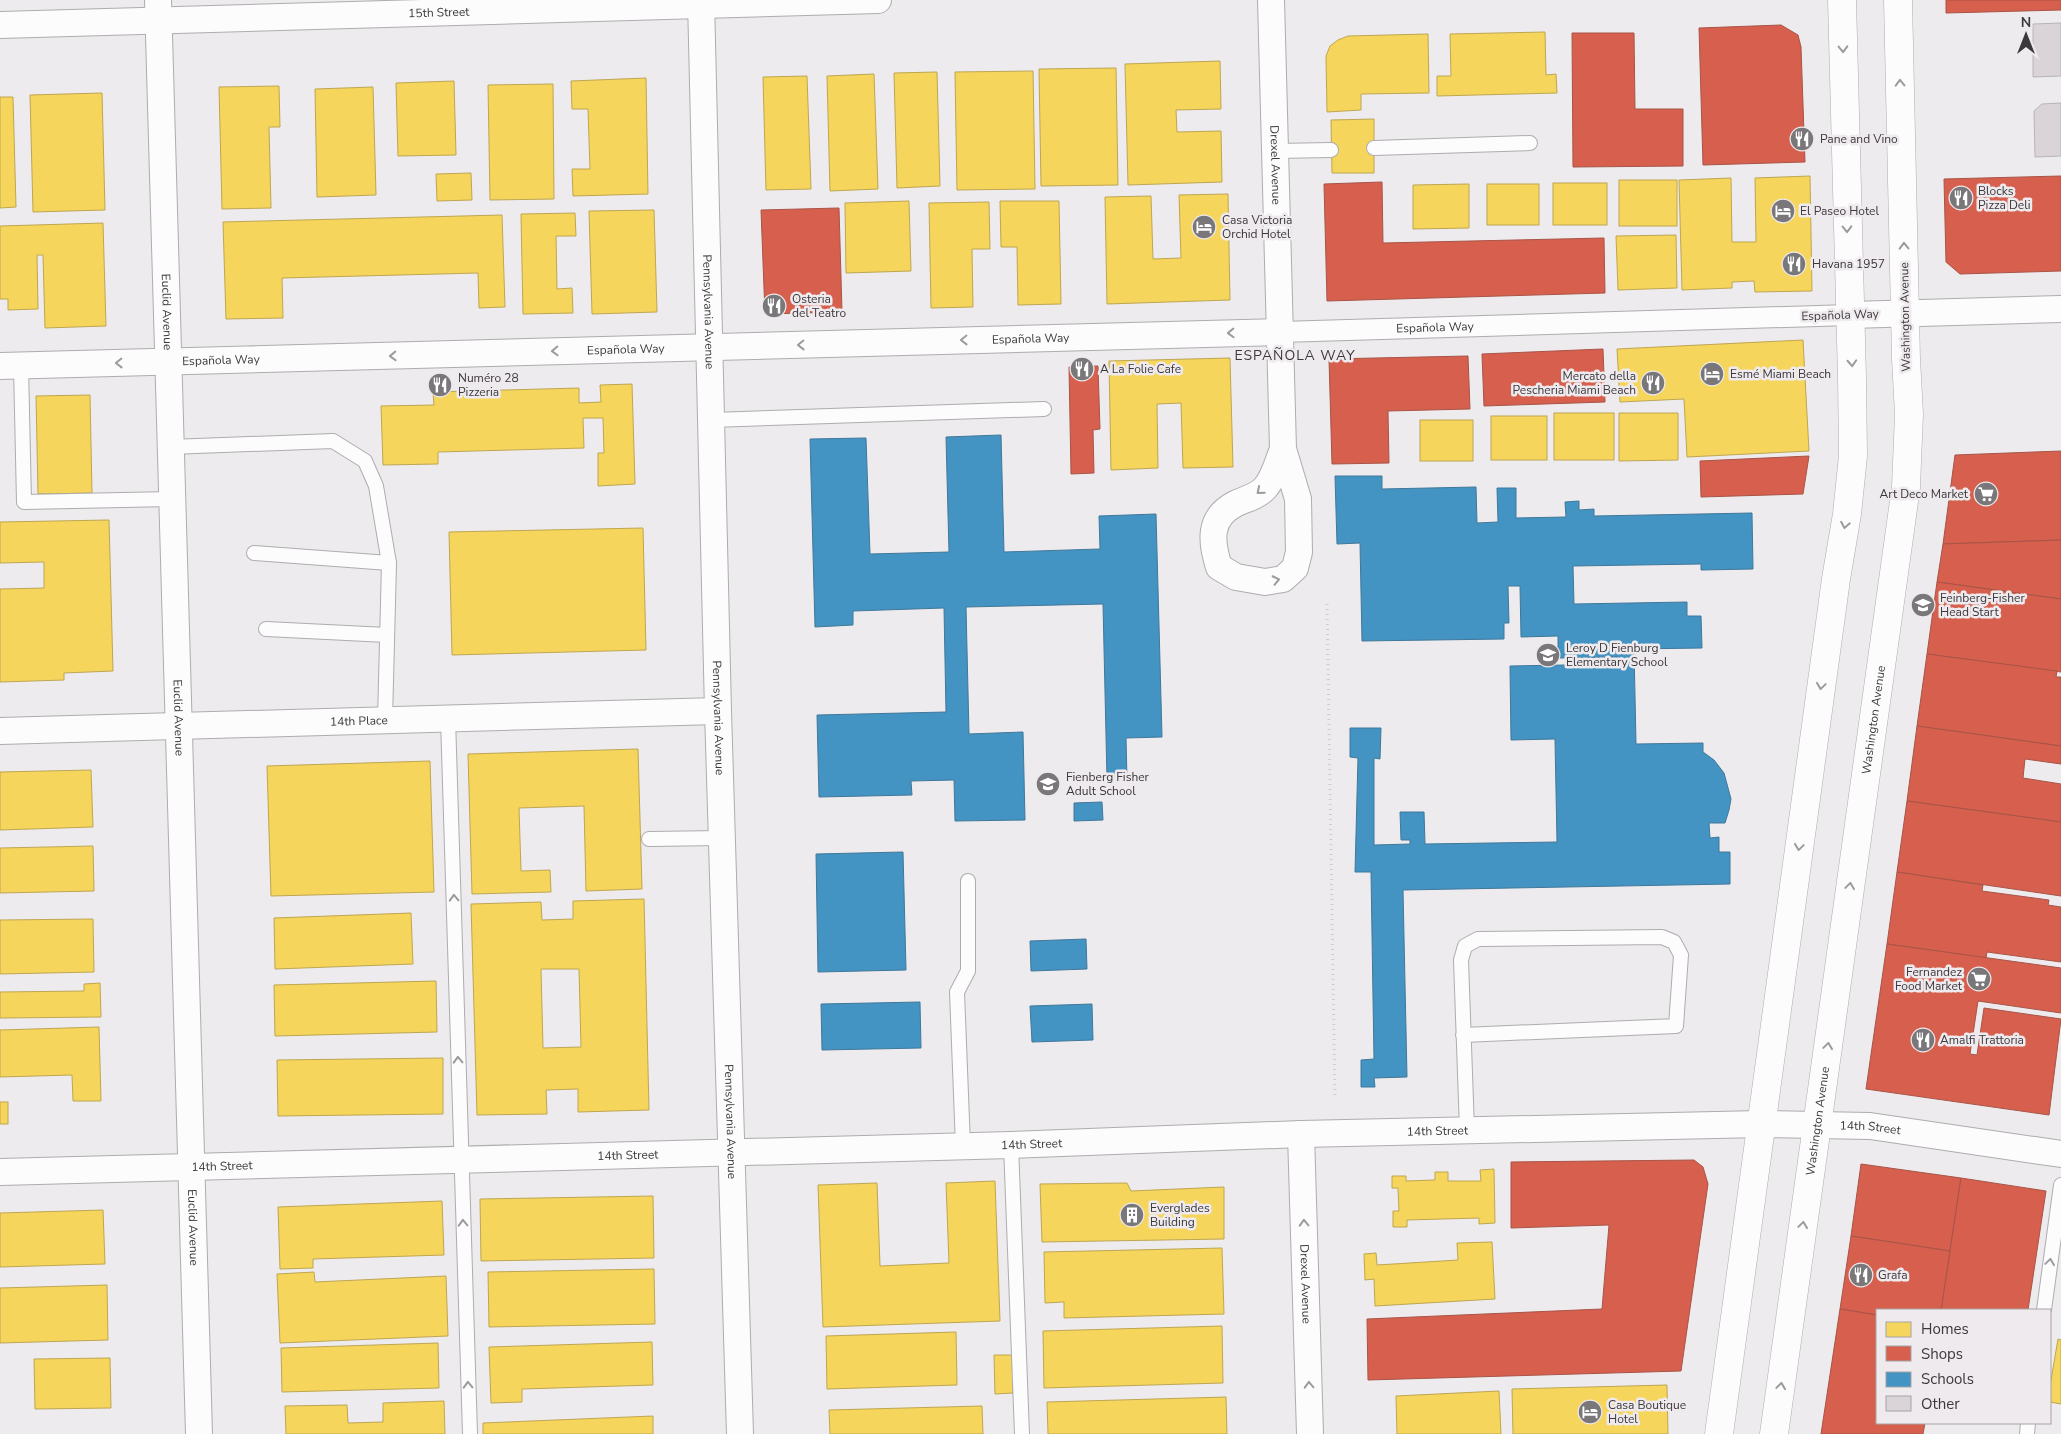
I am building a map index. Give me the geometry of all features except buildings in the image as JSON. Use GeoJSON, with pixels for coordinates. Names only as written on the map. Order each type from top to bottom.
{"type":"FeatureCollection","features":[{"type":"Feature","properties":{"kind":"main road"},"geometry":{"type":"LineString","coordinates":[[1719,1434],[1836,579],[1847,514],[1853,456],[1842,0]]}},
{"type":"Feature","properties":{"kind":"main road","name":"Washington Avenue"},"geometry":{"type":"LineString","coordinates":[[1774,1434],[1906,487],[1909,414],[1898,0]]}},
{"type":"Feature","properties":{"kind":"street","name":"15th Street"},"geometry":{"type":"LineString","coordinates":[[0,25],[159,10],[878,0]]}},
{"type":"Feature","properties":{"kind":"street","name":"Drexel Avenue"},"geometry":{"type":"LineString","coordinates":[[1271,0],[1283,449],[1298,499],[1299,552],[1294,568],[1283,579],[1265,582],[1236,576],[1219,568],[1214,550],[1213,534],[1218,516],[1233,505],[1254,497],[1266,488],[1283,449]]}},
{"type":"Feature","properties":{"kind":"street","name":"Pennsylvania Avenue"},"geometry":{"type":"LineString","coordinates":[[701,2],[718,711],[740,1434]]}},
{"type":"Feature","properties":{"kind":"street","name":"Euclid Avenue"},"geometry":{"type":"LineString","coordinates":[[159,10],[199,1434]]}},
{"type":"Feature","properties":{"kind":"street","name":"Española Way"},"geometry":{"type":"LineString","coordinates":[[11,366],[2061,309]]}},
{"type":"Feature","properties":{"kind":"street","name":"14th Place"},"geometry":{"type":"LineString","coordinates":[[0,731],[718,711]]}},
{"type":"Feature","properties":{"kind":"street","name":"14th Street"},"geometry":{"type":"LineString","coordinates":[[0,1172],[461,1158],[1011,1145],[1301,1134],[1761,1124],[1870,1126],[2061,1154]]}},
{"type":"Feature","properties":{"kind":"street","name":"Drexel Avenue"},"geometry":{"type":"LineString","coordinates":[[1301,1134],[1310,1434]]}},
{"type":"Feature","properties":{"kind":"lane"},"geometry":{"type":"LineString","coordinates":[[1374,148],[1530,143]]}},
{"type":"Feature","properties":{"kind":"lane"},"geometry":{"type":"LineString","coordinates":[[1275,151],[1331,150]]}},
{"type":"Feature","properties":{"kind":"lane"},"geometry":{"type":"LineString","coordinates":[[11,366],[24,502],[172,499]]}},
{"type":"Feature","properties":{"kind":"lane"},"geometry":{"type":"LineString","coordinates":[[711,420],[1044,409]]}},
{"type":"Feature","properties":{"kind":"lane"},"geometry":{"type":"LineString","coordinates":[[170,447],[333,441],[365,460],[376,486],[389,563],[385,720]]}},
{"type":"Feature","properties":{"kind":"lane"},"geometry":{"type":"LineString","coordinates":[[254,553],[389,563]]}},
{"type":"Feature","properties":{"kind":"lane"},"geometry":{"type":"LineString","coordinates":[[266,629],[387,635]]}},
{"type":"Feature","properties":{"kind":"lane"},"geometry":{"type":"LineString","coordinates":[[448,718],[470,1434]]}},
{"type":"Feature","properties":{"kind":"lane"},"geometry":{"type":"LineString","coordinates":[[649,839],[722,838]]}},
{"type":"Feature","properties":{"kind":"lane"},"geometry":{"type":"LineString","coordinates":[[962,1146],[957,992],[968,971],[968,881]]}},
{"type":"Feature","properties":{"kind":"lane"},"geometry":{"type":"LineString","coordinates":[[1463,1035],[1676,1026],[1681,955],[1674,942],[1662,937],[1478,939],[1465,946],[1461,960],[1463,1035],[1466,1130]]}},
{"type":"Feature","properties":{"kind":"lane"},"geometry":{"type":"LineString","coordinates":[[1011,1145],[1022,1434]]}},
{"type":"Feature","properties":{"kind":"lane"},"geometry":{"type":"LineString","coordinates":[[2044,1309],[2061,1185]]}},
{"type":"Feature","properties":{"kind":"path"},"geometry":{"type":"LineString","coordinates":[[1327,604],[1335,1097]]}},
{"type":"Feature","properties":{"kind":"place","name":"Pane and Vino"},"geometry":{"type":"Point","coordinates":[1802,139]}},
{"type":"Feature","properties":{"kind":"place","name":"Blocks Pizza Deli"},"geometry":{"type":"Point","coordinates":[1961,198]}},
{"type":"Feature","properties":{"kind":"place","name":"El Paseo Hotel"},"geometry":{"type":"Point","coordinates":[1783,211]}},
{"type":"Feature","properties":{"kind":"place","name":"Casa Victoria Orchid Hotel"},"geometry":{"type":"Point","coordinates":[1204,227]}},
{"type":"Feature","properties":{"kind":"place","name":"Havana 1957"},"geometry":{"type":"Point","coordinates":[1794,264]}},
{"type":"Feature","properties":{"kind":"place","name":"Osteria del Teatro"},"geometry":{"type":"Point","coordinates":[774,306]}},
{"type":"Feature","properties":{"kind":"place","name":"A La Folie Cafe"},"geometry":{"type":"Point","coordinates":[1082,369]}},
{"type":"Feature","properties":{"kind":"place","name":"Esmé Miami Beach"},"geometry":{"type":"Point","coordinates":[1712,374]}},
{"type":"Feature","properties":{"kind":"place","name":"Mercato della Pescheria Miami Beach"},"geometry":{"type":"Point","coordinates":[1653,383]}},
{"type":"Feature","properties":{"kind":"place","name":"Numéro 28 Pizzeria"},"geometry":{"type":"Point","coordinates":[440,385]}},
{"type":"Feature","properties":{"kind":"place","name":"Art Deco Market"},"geometry":{"type":"Point","coordinates":[1986,494]}},
{"type":"Feature","properties":{"kind":"place","name":"Feinberg-Fisher Head Start"},"geometry":{"type":"Point","coordinates":[1923,605]}},
{"type":"Feature","properties":{"kind":"place","name":"Leroy D Fienburg Elementary School"},"geometry":{"type":"Point","coordinates":[1548,655]}},
{"type":"Feature","properties":{"kind":"place","name":"Fienberg Fisher Adult School"},"geometry":{"type":"Point","coordinates":[1048,784]}},
{"type":"Feature","properties":{"kind":"place","name":"Fernandez Food Market"},"geometry":{"type":"Point","coordinates":[1979,979]}},
{"type":"Feature","properties":{"kind":"place","name":"Amalfi Trattoria"},"geometry":{"type":"Point","coordinates":[1923,1040]}},
{"type":"Feature","properties":{"kind":"place","name":"Everglades Building"},"geometry":{"type":"Point","coordinates":[1132,1215]}},
{"type":"Feature","properties":{"kind":"place","name":"Grafa"},"geometry":{"type":"Point","coordinates":[1861,1275]}},
{"type":"Feature","properties":{"kind":"place","name":"Casa Boutique Hotel"},"geometry":{"type":"Point","coordinates":[1590,1412]}},
{"type":"Feature","properties":{"kind":"district","name":"ESPAÑOLA WAY"},"geometry":{"type":"Point","coordinates":[1295,355]}}]}
